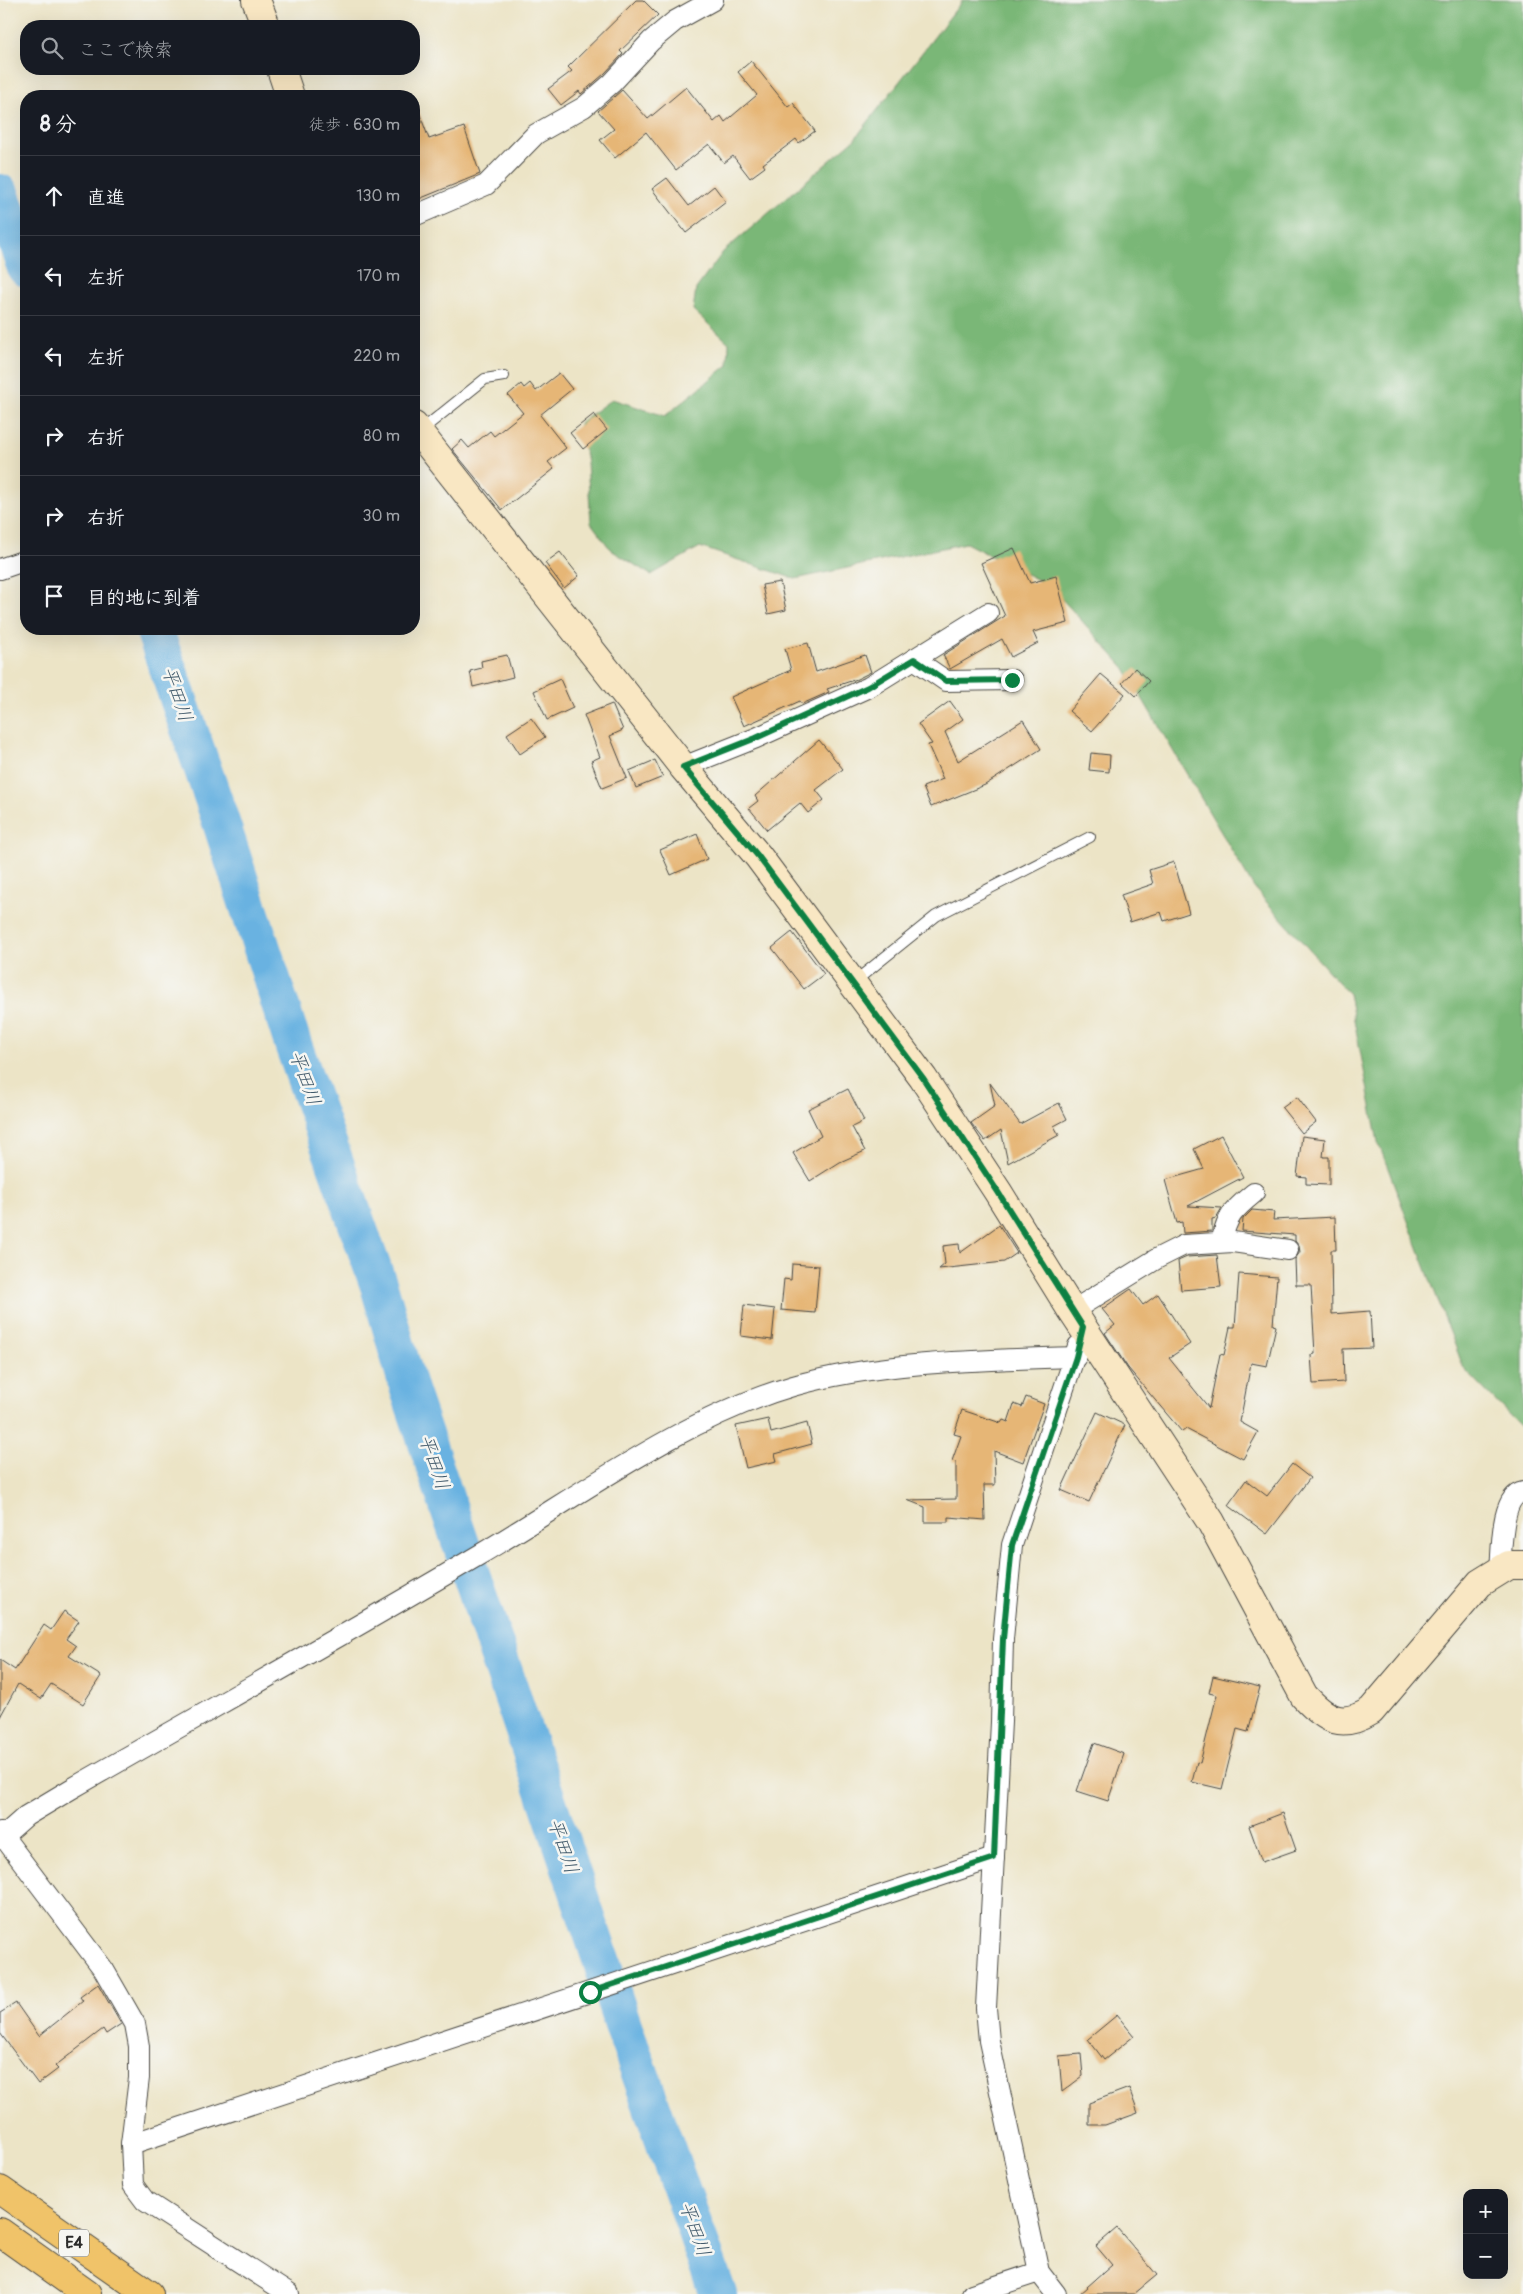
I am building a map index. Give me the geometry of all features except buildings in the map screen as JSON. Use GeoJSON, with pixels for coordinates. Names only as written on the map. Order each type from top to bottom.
{"type":"FeatureCollection","features":[{"type":"Feature","properties":{"kind":"highway","name":"E4"},"geometry":{"type":"LineString","coordinates":[[0,2190],[149,2294]]}},
{"type":"Feature","properties":{"kind":"highway","name":"E4"},"geometry":{"type":"LineString","coordinates":[[0,2232],[87,2294]]}},
{"type":"Feature","properties":{"kind":"street"},"geometry":{"type":"LineString","coordinates":[[256,0],[264,20]]}},
{"type":"Feature","properties":{"kind":"street"},"geometry":{"type":"LineString","coordinates":[[420,213],[486,185],[536,134],[584,107],[612,83],[651,41],[675,21],[713,0]]}},
{"type":"Feature","properties":{"kind":"street"},"geometry":{"type":"LineString","coordinates":[[283,75],[288,90]]}},
{"type":"Feature","properties":{"kind":"street"},"geometry":{"type":"LineString","coordinates":[[420,435],[683,767],[758,856],[923,1078],[998,1192],[1077,1319],[1212,1522],[1304,1696],[1317,1710],[1328,1717],[1344,1721],[1357,1720],[1371,1711],[1480,1584],[1512,1568],[1504,1524],[1510,1502],[1519,1492],[1523,1492]]}},
{"type":"Feature","properties":{"kind":"street"},"geometry":{"type":"LineString","coordinates":[[0,569],[20,562]]}},
{"type":"Feature","properties":{"kind":"street"},"geometry":{"type":"LineString","coordinates":[[683,767],[756,738],[868,687],[988,613]]}},
{"type":"Feature","properties":{"kind":"street"},"geometry":{"type":"LineString","coordinates":[[914,659],[946,681],[1012,680]]}},
{"type":"Feature","properties":{"kind":"street"},"geometry":{"type":"LineString","coordinates":[[1221,1242],[1224,1226],[1230,1216],[1254,1194]]}},
{"type":"Feature","properties":{"kind":"street"},"geometry":{"type":"LineString","coordinates":[[1077,1319],[1158,1258],[1184,1245],[1221,1242],[1288,1250]]}},
{"type":"Feature","properties":{"kind":"street"},"geometry":{"type":"LineString","coordinates":[[1056,2294],[1039,2272],[989,2041],[986,2008],[1003,1639],[1012,1545],[1076,1357],[1077,1319]]}},
{"type":"Feature","properties":{"kind":"street"},"geometry":{"type":"LineString","coordinates":[[289,2294],[144,2201],[133,2185],[131,2144],[139,2078],[139,2046],[135,2024],[98,1962],[1,1836],[26,1816],[71,1788],[482,1554],[681,1433],[740,1405],[794,1386],[846,1375],[913,1366],[1076,1357]]}},
{"type":"Feature","properties":{"kind":"street"},"geometry":{"type":"LineString","coordinates":[[131,2144],[994,1858]]}},
{"type":"Feature","properties":{"kind":"street"},"geometry":{"type":"LineString","coordinates":[[972,2294],[1039,2272]]}},
{"type":"Feature","properties":{"kind":"lane"},"geometry":{"type":"LineString","coordinates":[[420,425],[485,379],[504,376]]}},
{"type":"Feature","properties":{"kind":"lane"},"geometry":{"type":"LineString","coordinates":[[854,983],[936,916],[1090,837]]}},
{"type":"Feature","properties":{"kind":"green space"},"geometry":{"type":"Polygon","coordinates":[[[963,0],[1523,0],[1523,1429],[1464,1369],[1378,1142],[1349,994],[1254,888],[1123,666],[1050,586],[966,543],[795,579],[700,547],[651,575],[611,550],[591,523],[587,462],[579,423],[612,399],[665,416],[728,365],[729,343],[693,310],[696,289],[723,252],[854,140],[963,0]]]}},
{"type":"Feature","properties":{"kind":"waterway","name":"平田川"},"geometry":{"type":"LineString","coordinates":[[0,193],[20,251]]}},
{"type":"Feature","properties":{"kind":"waterway","name":"平田川"},"geometry":{"type":"LineString","coordinates":[[156,635],[215,804],[294,1047],[379,1286],[409,1390],[624,2028],[718,2294]]}},
{"type":"Feature","properties":{"kind":"route"},"geometry":{"type":"LineString","coordinates":[[590,1992],[994,1858],[1003,1639],[1012,1545],[1076,1357],[1083,1327],[923,1078],[758,856],[683,767],[756,738],[868,687],[914,659],[946,681],[1012,680]]}}]}
